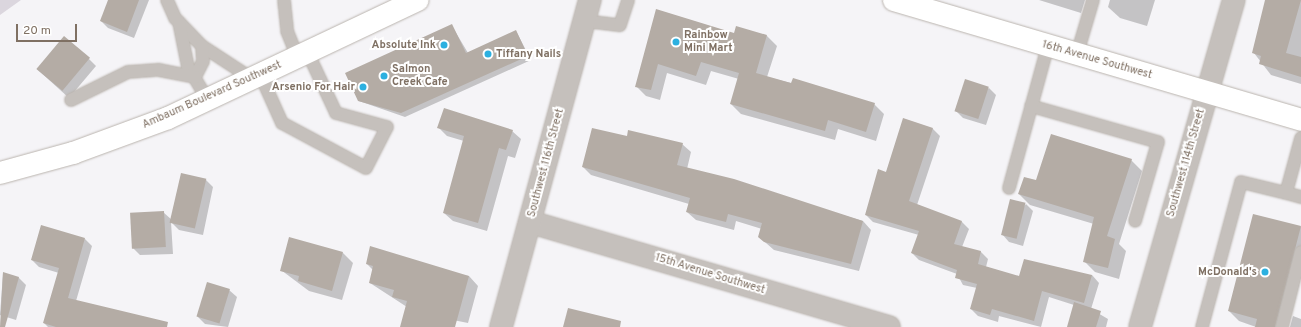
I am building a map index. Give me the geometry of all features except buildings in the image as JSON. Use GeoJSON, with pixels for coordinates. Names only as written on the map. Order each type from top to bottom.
{"type":"FeatureCollection","features":[{"type":"Feature","properties":{"kind":"main road","name":"Ambaum Boulevard Southwest"},"geometry":{"type":"LineString","coordinates":[[0,173],[73,153],[207,99],[418,0]]}},
{"type":"Feature","properties":{"kind":"main road","name":"16th Avenue Southwest"},"geometry":{"type":"LineString","coordinates":[[894,0],[930,5],[1077,54],[1301,120]]}},
{"type":"Feature","properties":{"kind":"street","name":"Southwest 116th Street"},"geometry":{"type":"LineString","coordinates":[[501,327],[590,0]]}},
{"type":"Feature","properties":{"kind":"street","name":"Southwest 114th Street"},"geometry":{"type":"LineString","coordinates":[[1140,327],[1234,0]]}},
{"type":"Feature","properties":{"kind":"street","name":"15th Avenue Southwest"},"geometry":{"type":"LineString","coordinates":[[530,222],[889,327]]}},
{"type":"Feature","properties":{"kind":"lane"},"geometry":{"type":"LineString","coordinates":[[167,0],[179,22],[202,46],[256,76],[282,123],[366,168],[387,127],[336,113],[302,54],[287,32],[284,0]]}},
{"type":"Feature","properties":{"kind":"lane"},"geometry":{"type":"LineString","coordinates":[[585,21],[620,25],[628,0]]}},
{"type":"Feature","properties":{"kind":"lane"},"geometry":{"type":"LineString","coordinates":[[1077,54],[1093,0]]}},
{"type":"Feature","properties":{"kind":"lane"},"geometry":{"type":"LineString","coordinates":[[179,22],[188,67],[207,99]]}},
{"type":"Feature","properties":{"kind":"lane"},"geometry":{"type":"LineString","coordinates":[[1009,188],[1048,45]]}},
{"type":"Feature","properties":{"kind":"lane"},"geometry":{"type":"LineString","coordinates":[[195,77],[203,61],[202,46]]}},
{"type":"Feature","properties":{"kind":"lane"},"geometry":{"type":"LineString","coordinates":[[71,100],[128,72],[159,70],[195,77]]}},
{"type":"Feature","properties":{"kind":"lane"},"geometry":{"type":"LineString","coordinates":[[1031,106],[1158,142],[1135,221]]}},
{"type":"Feature","properties":{"kind":"lane"},"geometry":{"type":"LineString","coordinates":[[1286,193],[1301,138]]}},
{"type":"Feature","properties":{"kind":"lane"},"geometry":{"type":"LineString","coordinates":[[1202,327],[1241,182],[1301,198]]}},
{"type":"Feature","properties":{"kind":"lane"},"geometry":{"type":"LineString","coordinates":[[1282,327],[1301,252]]}},
{"type":"Feature","properties":{"kind":"shaded area"},"geometry":{"type":"Polygon","coordinates":[[[0,0],[21,0],[0,15],[0,0]]]}},
{"type":"Feature","properties":{"kind":"place","name":"Rainbow Mini Mart"},"geometry":{"type":"Point","coordinates":[676,42]}},
{"type":"Feature","properties":{"kind":"place","name":"Absolute Ink"},"geometry":{"type":"Point","coordinates":[444,45]}},
{"type":"Feature","properties":{"kind":"place","name":"Tiffany Nails"},"geometry":{"type":"Point","coordinates":[488,54]}},
{"type":"Feature","properties":{"kind":"place","name":"Salmon Creek Cafe"},"geometry":{"type":"Point","coordinates":[384,76]}},
{"type":"Feature","properties":{"kind":"place","name":"Arsenio For Hair"},"geometry":{"type":"Point","coordinates":[363,87]}},
{"type":"Feature","properties":{"kind":"place","name":"McDonald's"},"geometry":{"type":"Point","coordinates":[1265,272]}}]}
